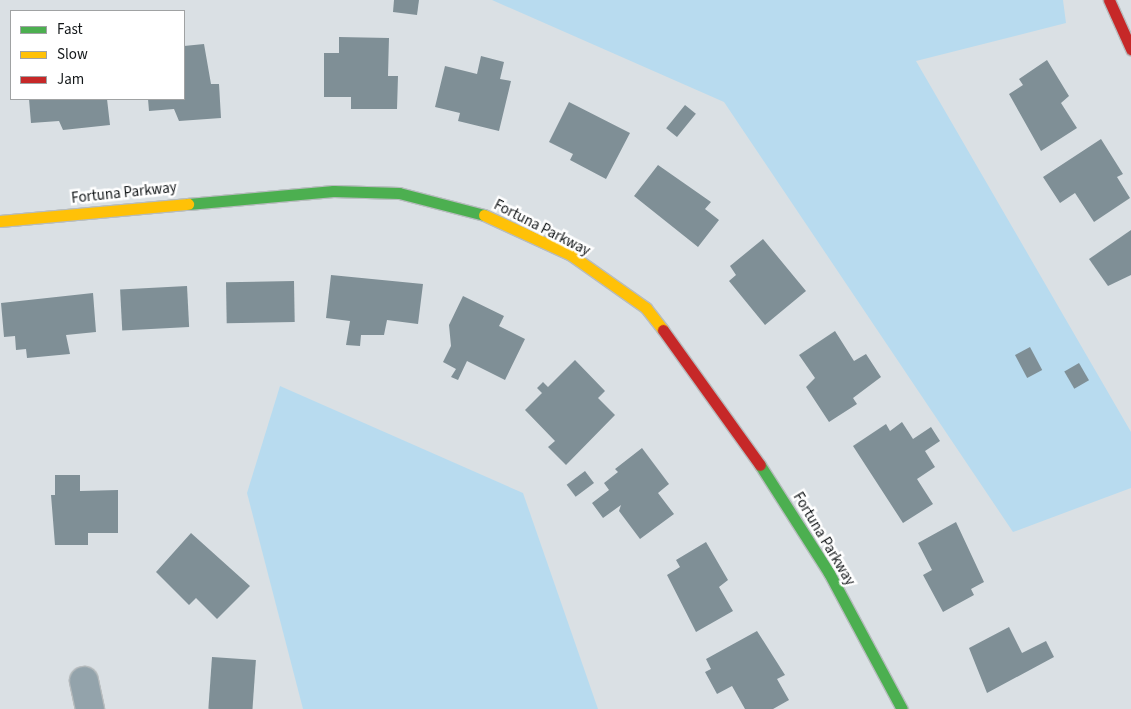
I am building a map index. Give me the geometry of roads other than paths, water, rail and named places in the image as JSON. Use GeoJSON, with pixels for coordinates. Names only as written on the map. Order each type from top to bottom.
{"type":"FeatureCollection","features":[{"type":"Feature","properties":{"kind":"street"},"geometry":{"type":"LineString","coordinates":[[1109,0],[1131,49]]}},
{"type":"Feature","properties":{"kind":"street","name":"Fortuna Parkway"},"geometry":{"type":"LineString","coordinates":[[0,221],[333,191],[399,193],[478,212],[571,256],[646,308],[738,430],[829,574],[902,709]]}},
{"type":"Feature","properties":{"kind":"street"},"geometry":{"type":"LineString","coordinates":[[84,681],[90,709]]}}]}
